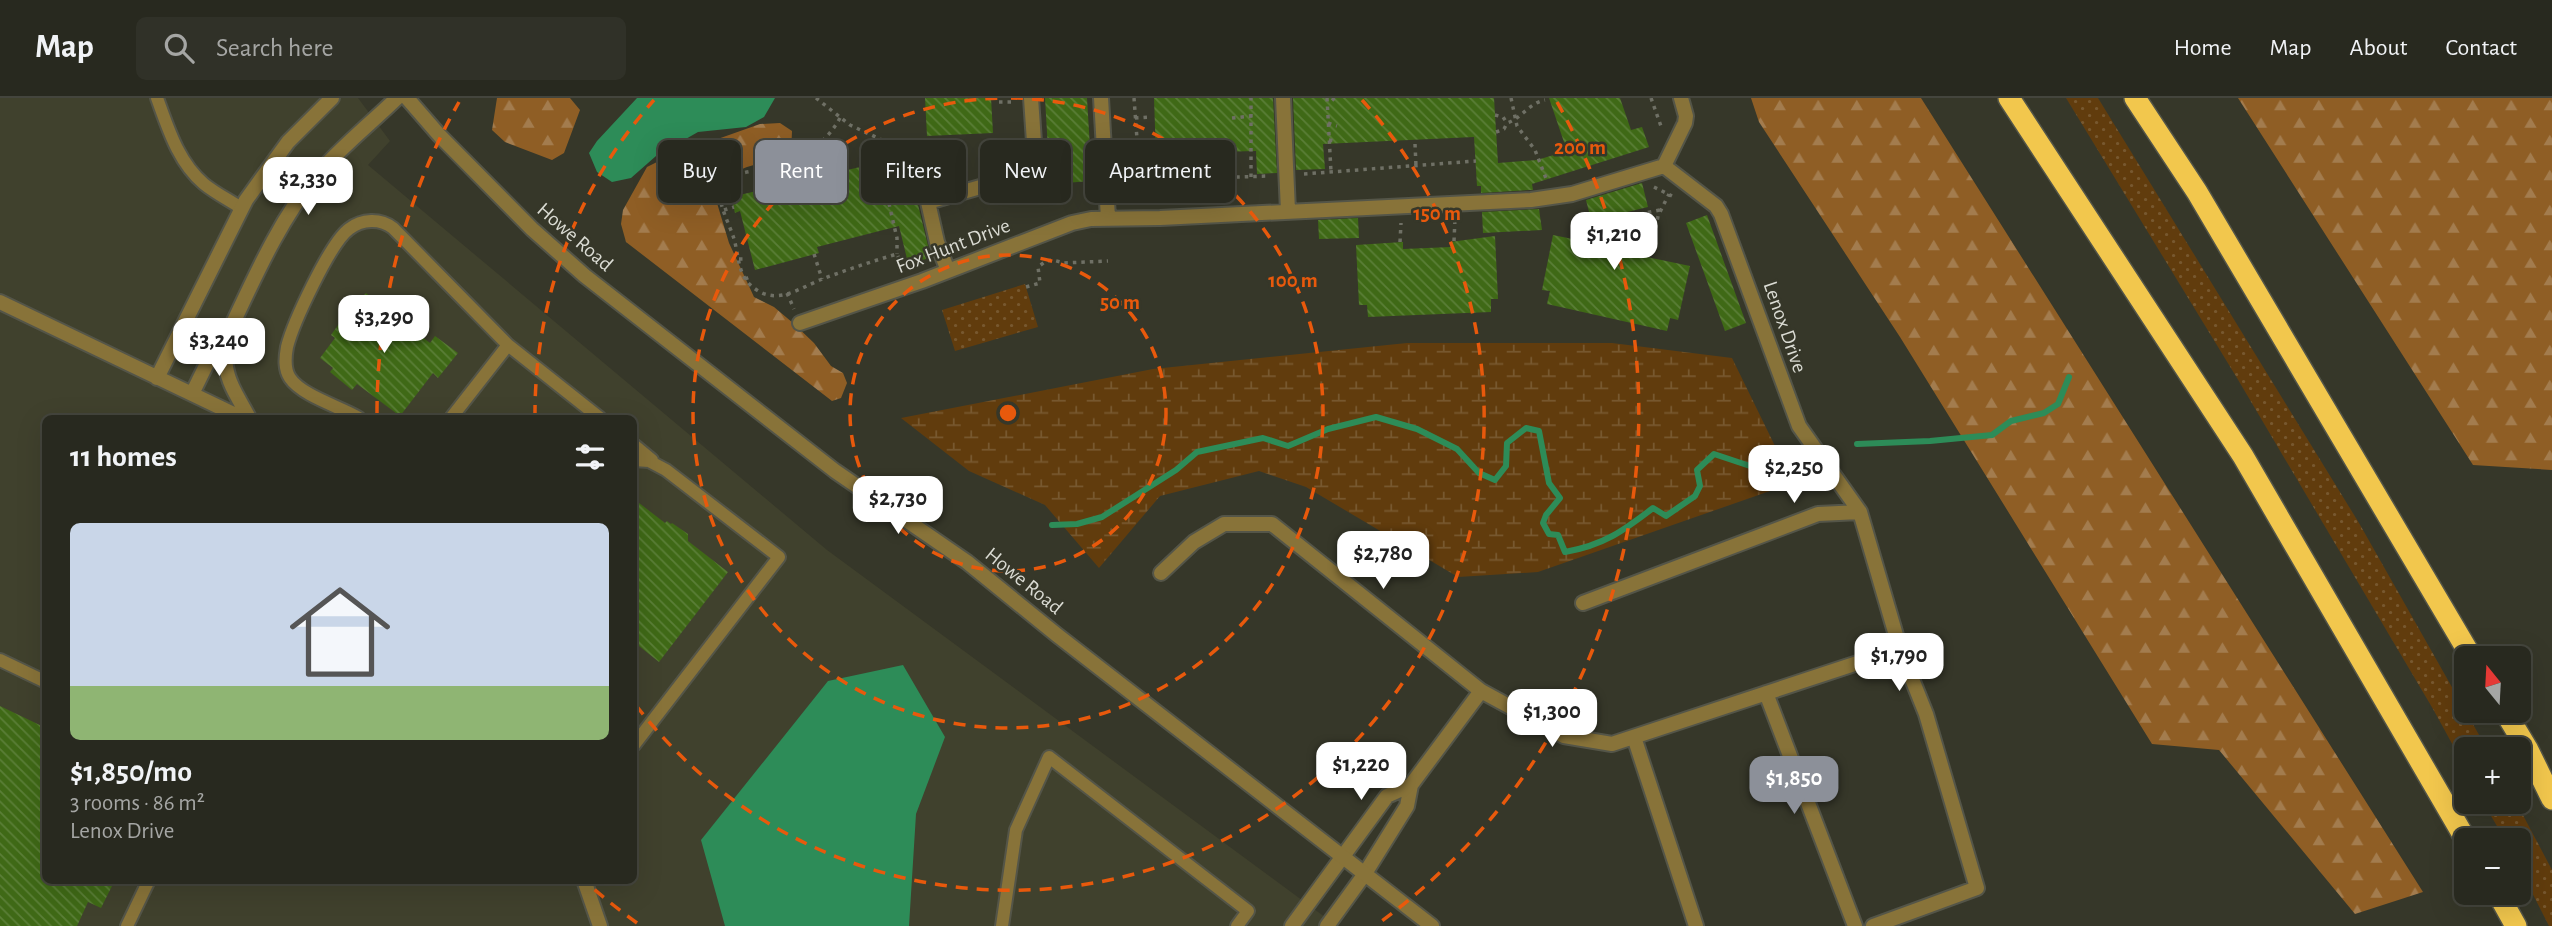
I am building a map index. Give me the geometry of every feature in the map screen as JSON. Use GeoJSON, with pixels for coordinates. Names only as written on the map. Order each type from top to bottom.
{"type":"FeatureCollection","features":[{"type":"Feature","properties":{"kind":"highway"},"geometry":{"type":"LineString","coordinates":[[2135,98],[2196,192],[2465,646]]}},
{"type":"Feature","properties":{"kind":"highway"},"geometry":{"type":"LineString","coordinates":[[2153,98],[2196,192]]}},
{"type":"Feature","properties":{"kind":"highway"},"geometry":{"type":"LineString","coordinates":[[2011,101],[2244,456],[2459,828]]}},
{"type":"Feature","properties":{"kind":"highway"},"geometry":{"type":"LineString","coordinates":[[2512,723],[2552,799]]}},
{"type":"Feature","properties":{"kind":"highway"},"geometry":{"type":"LineString","coordinates":[[2504,905],[2516,926]]}},
{"type":"Feature","properties":{"kind":"street"},"geometry":{"type":"LineString","coordinates":[[157,378],[241,208],[270,164],[332,98]]}},
{"type":"Feature","properties":{"kind":"street"},"geometry":{"type":"LineString","coordinates":[[192,394],[216,345],[225,340],[268,250],[298,201],[335,157],[397,98]]}},
{"type":"Feature","properties":{"kind":"street","name":"Howe Road"},"geometry":{"type":"LineString","coordinates":[[407,98],[440,136],[531,229],[585,276],[835,471],[967,562],[1432,926]]}},
{"type":"Feature","properties":{"kind":"street"},"geometry":{"type":"LineString","coordinates":[[1101,98],[1108,218]]}},
{"type":"Feature","properties":{"kind":"street"},"geometry":{"type":"LineString","coordinates":[[1283,98],[1289,211]]}},
{"type":"Feature","properties":{"kind":"street"},"geometry":{"type":"LineString","coordinates":[[1667,161],[1685,123],[1681,98]]}},
{"type":"Feature","properties":{"kind":"street"},"geometry":{"type":"LineString","coordinates":[[948,271],[937,242],[928,201],[1036,172],[1027,100]]}},
{"type":"Feature","properties":{"kind":"street","name":"Fox Hunt Drive"},"geometry":{"type":"LineString","coordinates":[[800,323],[909,286],[1072,223],[1108,218],[1550,197],[1572,194],[1667,161]]}},
{"type":"Feature","properties":{"kind":"street","name":"Lenox Drive"},"geometry":{"type":"LineString","coordinates":[[1667,161],[1716,206],[1721,215],[1799,426],[1860,512],[1900,649],[1926,714],[1977,888],[1873,926]]}},
{"type":"Feature","properties":{"kind":"street"},"geometry":{"type":"LineString","coordinates":[[0,302],[236,415]]}},
{"type":"Feature","properties":{"kind":"street"},"geometry":{"type":"LineString","coordinates":[[225,340],[228,347],[228,375],[248,415]]}},
{"type":"Feature","properties":{"kind":"street"},"geometry":{"type":"LineString","coordinates":[[1583,603],[1818,514],[1860,512]]}},
{"type":"Feature","properties":{"kind":"street"},"geometry":{"type":"LineString","coordinates":[[1161,573],[1194,542],[1224,524],[1272,524],[1481,691],[1564,736],[1612,744],[1900,649]]}},
{"type":"Feature","properties":{"kind":"street"},"geometry":{"type":"LineString","coordinates":[[1327,926],[1364,875],[1407,806],[1411,785],[1481,691]]}},
{"type":"Feature","properties":{"kind":"street"},"geometry":{"type":"LineString","coordinates":[[1766,693],[1855,926]]}},
{"type":"Feature","properties":{"kind":"street"},"geometry":{"type":"LineString","coordinates":[[1634,737],[1696,926]]}},
{"type":"Feature","properties":{"kind":"street"},"geometry":{"type":"LineString","coordinates":[[1292,926],[1387,796],[1411,785]]}},
{"type":"Feature","properties":{"kind":"street"},"geometry":{"type":"LineString","coordinates":[[585,884],[600,926]]}},
{"type":"Feature","properties":{"kind":"lane"},"geometry":{"type":"LineString","coordinates":[[157,98],[172,139],[186,162],[202,182],[241,208]]}},
{"type":"Feature","properties":{"kind":"lane"},"geometry":{"type":"LineString","coordinates":[[353,415],[298,387],[288,374],[285,363],[293,330],[339,238],[356,225],[378,220],[393,228],[508,345],[596,415]]}},
{"type":"Feature","properties":{"kind":"lane"},"geometry":{"type":"LineString","coordinates":[[454,415],[508,345]]}},
{"type":"Feature","properties":{"kind":"lane"},"geometry":{"type":"LineString","coordinates":[[637,447],[779,557],[637,741]]}},
{"type":"Feature","properties":{"kind":"lane"},"geometry":{"type":"LineString","coordinates":[[637,460],[660,466]]}},
{"type":"Feature","properties":{"kind":"lane"},"geometry":{"type":"LineString","coordinates":[[0,660],[42,680]]}},
{"type":"Feature","properties":{"kind":"lane"},"geometry":{"type":"LineString","coordinates":[[1002,926],[1016,830],[1049,757],[1248,911],[1237,926]]}},
{"type":"Feature","properties":{"kind":"lane"},"geometry":{"type":"LineString","coordinates":[[127,926],[147,884]]}},
{"type":"Feature","properties":{"kind":"path"},"geometry":{"type":"LineString","coordinates":[[816,98],[840,118],[883,140]]}},
{"type":"Feature","properties":{"kind":"path"},"geometry":{"type":"LineString","coordinates":[[1251,98],[1251,177]]}},
{"type":"Feature","properties":{"kind":"path"},"geometry":{"type":"LineString","coordinates":[[1511,98],[1520,132],[1539,157],[1550,197]]}},
{"type":"Feature","properties":{"kind":"path"},"geometry":{"type":"LineString","coordinates":[[1651,98],[1667,161]]}},
{"type":"Feature","properties":{"kind":"path"},"geometry":{"type":"LineString","coordinates":[[1331,99],[1328,123],[1331,172]]}},
{"type":"Feature","properties":{"kind":"path"},"geometry":{"type":"LineString","coordinates":[[999,102],[1027,100]]}},
{"type":"Feature","properties":{"kind":"path"},"geometry":{"type":"LineString","coordinates":[[1496,132],[1503,130],[1507,123],[1545,100]]}},
{"type":"Feature","properties":{"kind":"path"},"geometry":{"type":"LineString","coordinates":[[1495,115],[1503,117],[1507,123]]}},
{"type":"Feature","properties":{"kind":"path"},"geometry":{"type":"LineString","coordinates":[[1232,118],[1252,116]]}},
{"type":"Feature","properties":{"kind":"path"},"geometry":{"type":"LineString","coordinates":[[1135,118],[1151,117]]}},
{"type":"Feature","properties":{"kind":"path"},"geometry":{"type":"LineString","coordinates":[[824,140],[840,118]]}},
{"type":"Feature","properties":{"kind":"path"},"geometry":{"type":"LineString","coordinates":[[1328,123],[1337,126]]}},
{"type":"Feature","properties":{"kind":"path"},"geometry":{"type":"LineString","coordinates":[[1329,140],[1338,141]]}},
{"type":"Feature","properties":{"kind":"path"},"geometry":{"type":"LineString","coordinates":[[1415,144],[1416,166]]}},
{"type":"Feature","properties":{"kind":"path"},"geometry":{"type":"LineString","coordinates":[[755,171],[726,178],[719,188],[745,279],[758,291],[769,295],[785,294],[897,254]]}},
{"type":"Feature","properties":{"kind":"path"},"geometry":{"type":"LineString","coordinates":[[1652,186],[1683,202]]}},
{"type":"Feature","properties":{"kind":"path"},"geometry":{"type":"LineString","coordinates":[[1651,253],[1660,210],[1669,194]]}},
{"type":"Feature","properties":{"kind":"path"},"geometry":{"type":"LineString","coordinates":[[887,203],[897,254],[909,286]]}},
{"type":"Feature","properties":{"kind":"path"},"geometry":{"type":"LineString","coordinates":[[724,210],[734,207]]}},
{"type":"Feature","properties":{"kind":"path"},"geometry":{"type":"LineString","coordinates":[[1596,239],[1597,223],[1660,210]]}},
{"type":"Feature","properties":{"kind":"path"},"geometry":{"type":"LineString","coordinates":[[814,254],[822,279]]}},
{"type":"Feature","properties":{"kind":"path"},"geometry":{"type":"LineString","coordinates":[[739,258],[747,258]]}},
{"type":"Feature","properties":{"kind":"path"},"geometry":{"type":"LineString","coordinates":[[1026,287],[1040,283],[1038,267],[1046,261],[1108,261]]}},
{"type":"Feature","properties":{"kind":"path"},"geometry":{"type":"LineString","coordinates":[[745,279],[752,276]]}},
{"type":"Feature","properties":{"kind":"shaded area"},"geometry":{"type":"Polygon","coordinates":[[[0,98],[358,98],[390,141],[368,165],[827,550],[1337,926],[0,926],[0,98]]]}},
{"type":"Feature","properties":{"kind":"shaded area"},"geometry":{"type":"Polygon","coordinates":[[[637,98],[775,98],[764,117],[746,127],[698,132],[684,140],[658,140],[658,155],[631,178],[612,182],[597,172],[589,153],[637,98]]]}},
{"type":"Feature","properties":{"kind":"shaded area"},"geometry":{"type":"Polygon","coordinates":[[[903,665],[945,737],[916,814],[909,926],[725,926],[701,840],[828,681],[903,665]]]}},
{"type":"Feature","properties":{"kind":"green space"},"geometry":{"type":"Polygon","coordinates":[[[497,98],[570,98],[580,110],[564,153],[552,160],[505,142],[492,130],[497,98]]]}},
{"type":"Feature","properties":{"kind":"green space"},"geometry":{"type":"Polygon","coordinates":[[[1751,98],[1921,98],[2423,892],[2355,914],[2219,750],[2152,744],[1900,337],[1759,122],[1751,98]]]}},
{"type":"Feature","properties":{"kind":"green space"},"geometry":{"type":"Polygon","coordinates":[[[2066,98],[2098,98],[2359,523],[2454,691],[2454,723],[2472,723],[2480,737],[2454,737],[2454,747],[2237,378],[2066,98]]]}},
{"type":"Feature","properties":{"kind":"green space"},"geometry":{"type":"Polygon","coordinates":[[[2238,98],[2552,98],[2552,470],[2473,465],[2238,98]]]}},
{"type":"Feature","properties":{"kind":"green space"},"geometry":{"type":"Polygon","coordinates":[[[780,123],[792,131],[792,140],[755,140],[755,165],[741,169],[741,140],[715,140],[760,124],[780,123]]]}},
{"type":"Feature","properties":{"kind":"green space"},"geometry":{"type":"Polygon","coordinates":[[[658,162],[658,203],[717,203],[729,243],[754,297],[774,307],[793,323],[814,343],[831,366],[843,373],[847,383],[841,398],[832,401],[626,242],[621,224],[623,210],[647,167],[658,162]]]}},
{"type":"Feature","properties":{"kind":"green space"},"geometry":{"type":"Polygon","coordinates":[[[1025,284],[1038,327],[955,351],[942,310],[1025,284]]]}},
{"type":"Feature","properties":{"kind":"green space"},"geometry":{"type":"Polygon","coordinates":[[[1407,343],[1612,343],[1732,358],[1793,483],[1538,572],[1458,577],[1306,487],[1259,471],[1160,496],[1099,568],[1045,505],[969,471],[901,418],[1153,369],[1407,343]]]}},
{"type":"Feature","properties":{"kind":"green space"},"geometry":{"type":"Polygon","coordinates":[[[2490,814],[2522,814],[2530,828],[2498,828],[2490,814]]]}},
{"type":"Feature","properties":{"kind":"green space"},"geometry":{"type":"Polygon","coordinates":[[[2531,830],[2552,870],[2552,926],[2549,926],[2531,891],[2531,830]]]}},
{"type":"Feature","properties":{"kind":"building"},"geometry":{"type":"Polygon","coordinates":[[[925,98],[991,98],[993,133],[927,136],[925,98]]]}},
{"type":"Feature","properties":{"kind":"building"},"geometry":{"type":"Polygon","coordinates":[[[1045,98],[1087,98],[1090,140],[1085,140],[1085,182],[1071,182],[1071,140],[1047,140],[1045,98]]]}},
{"type":"Feature","properties":{"kind":"building"},"geometry":{"type":"Polygon","coordinates":[[[1154,98],[1273,98],[1277,173],[1257,174],[1256,151],[1235,152],[1235,140],[1155,140],[1154,98]]]}},
{"type":"Feature","properties":{"kind":"building"},"geometry":{"type":"Polygon","coordinates":[[[1293,98],[1494,98],[1498,163],[1537,160],[1567,151],[1549,98],[1620,98],[1631,130],[1642,127],[1649,147],[1532,184],[1533,190],[1481,193],[1481,186],[1477,186],[1474,137],[1323,144],[1325,169],[1296,170],[1293,98]]]}},
{"type":"Feature","properties":{"kind":"building"},"geometry":{"type":"Polygon","coordinates":[[[861,167],[861,203],[918,203],[931,258],[908,263],[899,226],[817,247],[819,253],[755,270],[740,211],[735,213],[732,203],[741,203],[741,195],[755,191],[755,203],[847,203],[847,170],[861,167]]]}},
{"type":"Feature","properties":{"kind":"building"},"geometry":{"type":"Polygon","coordinates":[[[1642,183],[1648,207],[1607,217],[1599,247],[1690,266],[1678,320],[1670,318],[1667,331],[1547,304],[1550,291],[1542,290],[1553,235],[1597,244],[1586,200],[1642,183]]]}},
{"type":"Feature","properties":{"kind":"building"},"geometry":{"type":"Polygon","coordinates":[[[1539,209],[1542,230],[1483,233],[1482,212],[1539,209]]]}},
{"type":"Feature","properties":{"kind":"building"},"geometry":{"type":"Polygon","coordinates":[[[1707,215],[1746,323],[1725,331],[1686,223],[1707,215]]]}},
{"type":"Feature","properties":{"kind":"building"},"geometry":{"type":"Polygon","coordinates":[[[1358,218],[1359,238],[1319,239],[1318,220],[1358,218]]]}},
{"type":"Feature","properties":{"kind":"building"},"geometry":{"type":"Polygon","coordinates":[[[1495,236],[1498,299],[1491,299],[1491,312],[1368,317],[1367,305],[1359,305],[1356,245],[1403,242],[1403,249],[1451,247],[1450,242],[1495,236]]]}},
{"type":"Feature","properties":{"kind":"building"},"geometry":{"type":"Polygon","coordinates":[[[366,293],[430,343],[435,336],[458,353],[438,378],[433,373],[399,415],[357,384],[352,390],[330,372],[333,368],[320,358],[335,338],[331,335],[366,293]]]}},
{"type":"Feature","properties":{"kind":"building"},"geometry":{"type":"Polygon","coordinates":[[[637,501],[665,523],[672,523],[688,534],[688,541],[728,572],[659,662],[637,644],[637,501]]]}},
{"type":"Feature","properties":{"kind":"building"},"geometry":{"type":"Polygon","coordinates":[[[0,706],[42,726],[42,884],[113,884],[101,908],[88,902],[77,926],[0,926],[0,706]]]}},
{"type":"Feature","properties":{"kind":"waterway"},"geometry":{"type":"LineString","coordinates":[[1857,444],[1992,435],[2011,421],[2044,413],[2058,404],[2069,377]]}},
{"type":"Feature","properties":{"kind":"waterway"},"geometry":{"type":"LineString","coordinates":[[1052,525],[1077,524],[1102,517],[1176,470],[1197,452],[1263,438],[1288,446],[1328,429],[1376,417],[1417,429],[1457,449],[1479,473],[1495,480],[1506,466],[1507,443],[1526,428],[1539,431],[1549,483],[1560,498],[1543,523],[1549,534],[1558,535],[1565,552],[1612,536],[1653,508],[1666,516],[1695,496],[1700,486],[1697,470],[1714,454],[1750,466],[1779,455]]}}]}
